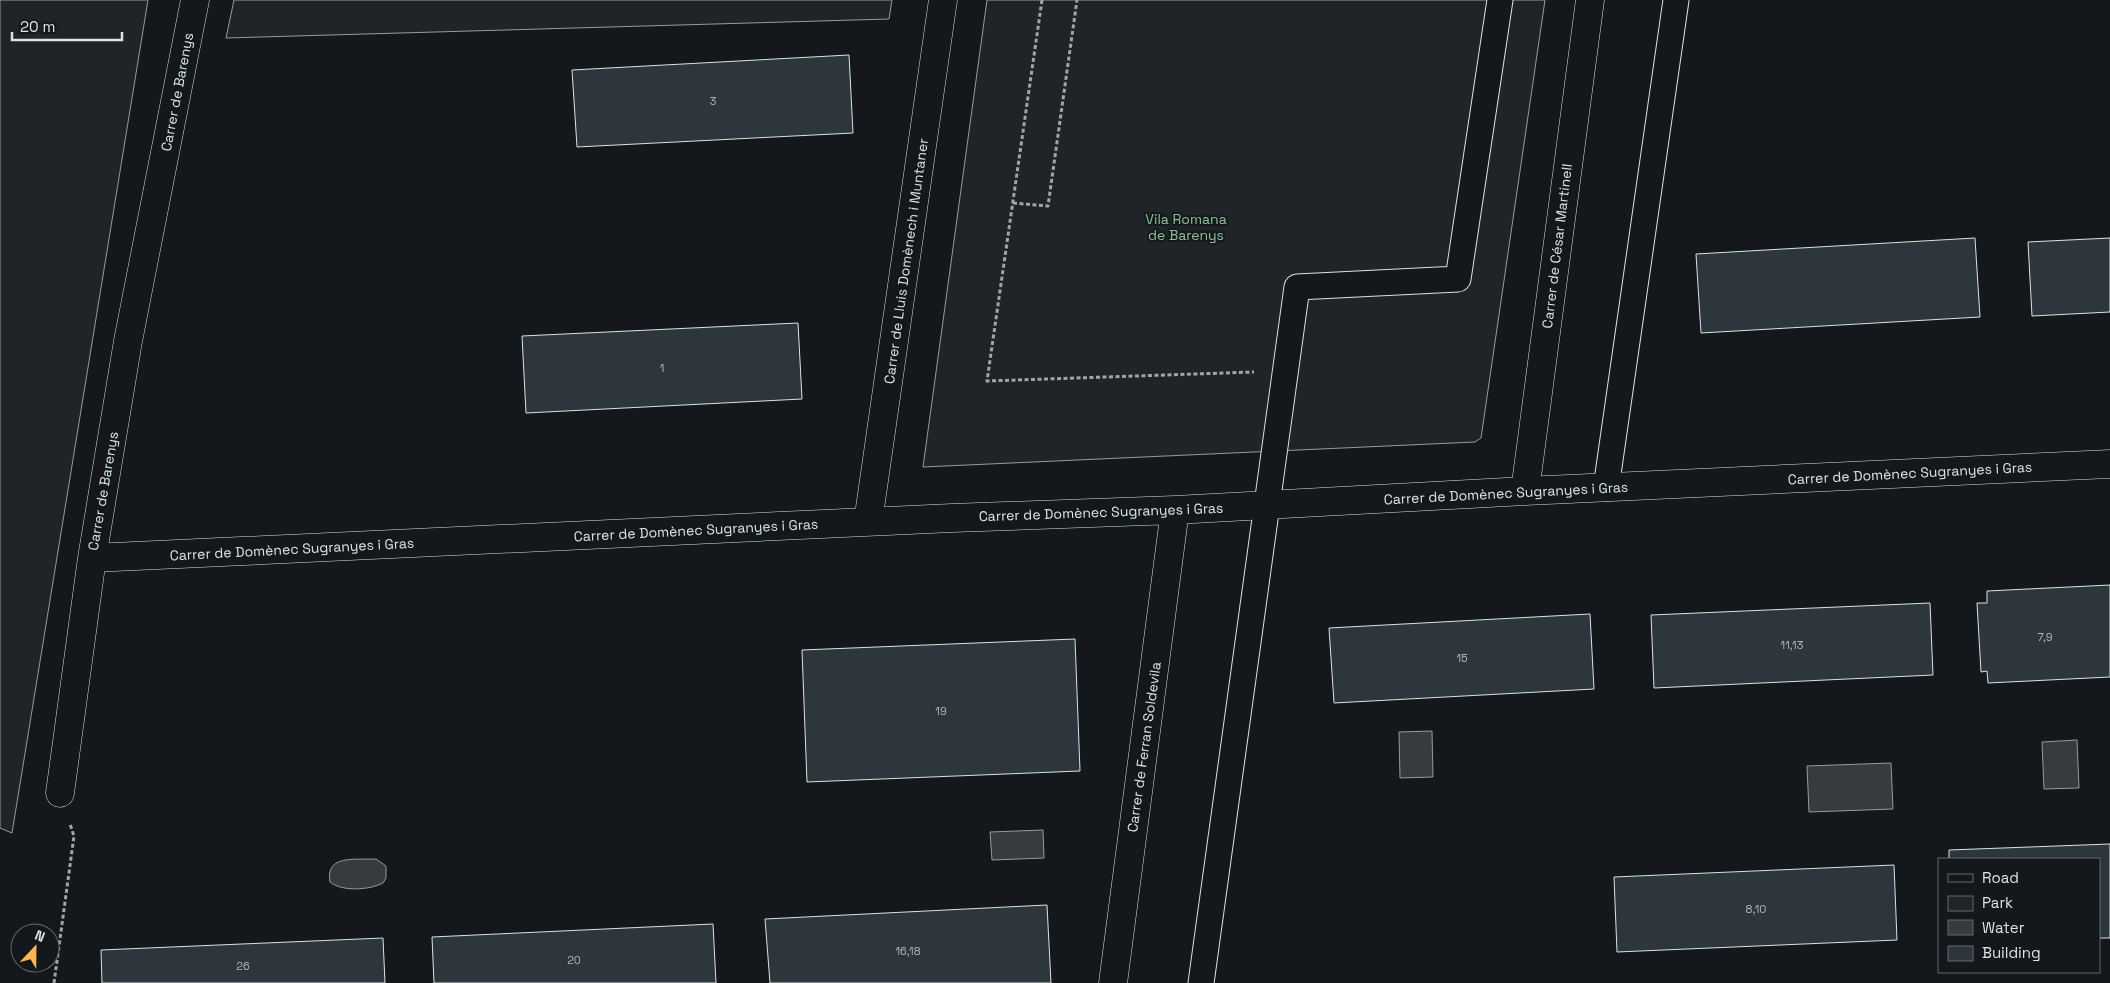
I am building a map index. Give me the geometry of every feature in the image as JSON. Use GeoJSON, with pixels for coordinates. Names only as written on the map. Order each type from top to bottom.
{"type":"FeatureCollection","features":[{"type":"Feature","properties":{"kind":"street","name":"Carrer de Barenys"},"geometry":{"type":"LineString","coordinates":[[60,793],[92,558],[128,341],[195,0]]}},
{"type":"Feature","properties":{"kind":"street","name":"Carrer de Lluis Domènech i Muntaner"},"geometry":{"type":"LineString","coordinates":[[868,522],[943,0]]}},
{"type":"Feature","properties":{"kind":"street"},"geometry":{"type":"LineString","coordinates":[[1201,983],[1297,287],[1458,279],[1500,0]]}},
{"type":"Feature","properties":{"kind":"street","name":"Carrer de César Martinell"},"geometry":{"type":"LineString","coordinates":[[1525,491],[1590,0]]}},
{"type":"Feature","properties":{"kind":"street"},"geometry":{"type":"LineString","coordinates":[[1606,488],[1676,0]]}},
{"type":"Feature","properties":{"kind":"street","name":"Carrer de Domènec Sugranyes i Gras"},"geometry":{"type":"LineString","coordinates":[[92,558],[868,522],[1175,510],[1525,491],[2110,464]]}},
{"type":"Feature","properties":{"kind":"street","name":"Carrer de Ferran Soldevila"},"geometry":{"type":"LineString","coordinates":[[1112,983],[1175,510]]}},
{"type":"Feature","properties":{"kind":"path"},"geometry":{"type":"LineString","coordinates":[[1042,0],[987,381],[1286,371]]}},
{"type":"Feature","properties":{"kind":"path"},"geometry":{"type":"LineString","coordinates":[[1013,203],[1048,206],[1077,0]]}},
{"type":"Feature","properties":{"kind":"path"},"geometry":{"type":"LineString","coordinates":[[54,983],[74,836],[60,793]]}},
{"type":"Feature","properties":{"kind":"green space"},"geometry":{"type":"Polygon","coordinates":[[[0,0],[148,0],[12,833],[0,828],[0,0]]]}},
{"type":"Feature","properties":{"kind":"green space"},"geometry":{"type":"Polygon","coordinates":[[[234,0],[892,0],[889,19],[226,38],[234,0]]]}},
{"type":"Feature","properties":{"kind":"green space","name":"Vila Romana de Barenys"},"geometry":{"type":"Polygon","coordinates":[[[987,0],[1545,0],[1481,438],[1475,442],[923,467],[987,0]]]}},
{"type":"Feature","properties":{"kind":"water"},"geometry":{"type":"Polygon","coordinates":[[[1432,731],[1433,777],[1400,778],[1399,732],[1432,731]]]}},
{"type":"Feature","properties":{"kind":"water"},"geometry":{"type":"Polygon","coordinates":[[[2077,740],[2079,788],[2044,789],[2042,742],[2077,740]]]}},
{"type":"Feature","properties":{"kind":"water"},"geometry":{"type":"Polygon","coordinates":[[[1891,763],[1893,809],[1809,812],[1807,766],[1891,763]]]}},
{"type":"Feature","properties":{"kind":"water"},"geometry":{"type":"Polygon","coordinates":[[[1043,830],[1044,858],[992,860],[990,832],[1043,830]]]}},
{"type":"Feature","properties":{"kind":"water"},"geometry":{"type":"Polygon","coordinates":[[[351,859],[376,859],[386,866],[386,878],[383,883],[371,887],[349,889],[330,882],[332,867],[337,863],[351,859]]]}},
{"type":"Feature","properties":{"kind":"building"},"geometry":{"type":"Polygon","coordinates":[[[849,55],[853,133],[577,147],[572,70],[849,55]]]}},
{"type":"Feature","properties":{"kind":"building"},"geometry":{"type":"Polygon","coordinates":[[[1975,238],[1980,317],[1701,333],[1696,254],[1975,238]]]}},
{"type":"Feature","properties":{"kind":"building"},"geometry":{"type":"Polygon","coordinates":[[[2110,238],[2110,312],[2032,316],[2028,242],[2110,238]]]}},
{"type":"Feature","properties":{"kind":"building"},"geometry":{"type":"Polygon","coordinates":[[[798,323],[802,399],[526,413],[522,336],[798,323]]]}},
{"type":"Feature","properties":{"kind":"building"},"geometry":{"type":"Polygon","coordinates":[[[2110,585],[2110,677],[1988,683],[1987,671],[1981,672],[1977,603],[1987,603],[1987,591],[2110,585]]]}},
{"type":"Feature","properties":{"kind":"building"},"geometry":{"type":"Polygon","coordinates":[[[1930,603],[1933,675],[1654,688],[1651,615],[1930,603]]]}},
{"type":"Feature","properties":{"kind":"building"},"geometry":{"type":"Polygon","coordinates":[[[1590,614],[1594,689],[1334,703],[1329,628],[1590,614]]]}},
{"type":"Feature","properties":{"kind":"building"},"geometry":{"type":"Polygon","coordinates":[[[1075,639],[1080,771],[807,782],[802,650],[1075,639]]]}},
{"type":"Feature","properties":{"kind":"building"},"geometry":{"type":"Polygon","coordinates":[[[2110,844],[2110,938],[2100,938],[2100,858],[1949,858],[1949,850],[2110,844]]]}},
{"type":"Feature","properties":{"kind":"building"},"geometry":{"type":"Polygon","coordinates":[[[1894,865],[1897,940],[1617,952],[1614,877],[1894,865]]]}},
{"type":"Feature","properties":{"kind":"building"},"geometry":{"type":"Polygon","coordinates":[[[1047,905],[1051,983],[770,983],[765,919],[1047,905]]]}},
{"type":"Feature","properties":{"kind":"building"},"geometry":{"type":"Polygon","coordinates":[[[713,924],[716,983],[434,983],[432,937],[713,924]]]}},
{"type":"Feature","properties":{"kind":"building"},"geometry":{"type":"Polygon","coordinates":[[[383,938],[385,983],[102,983],[101,950],[383,938]]]}}]}
